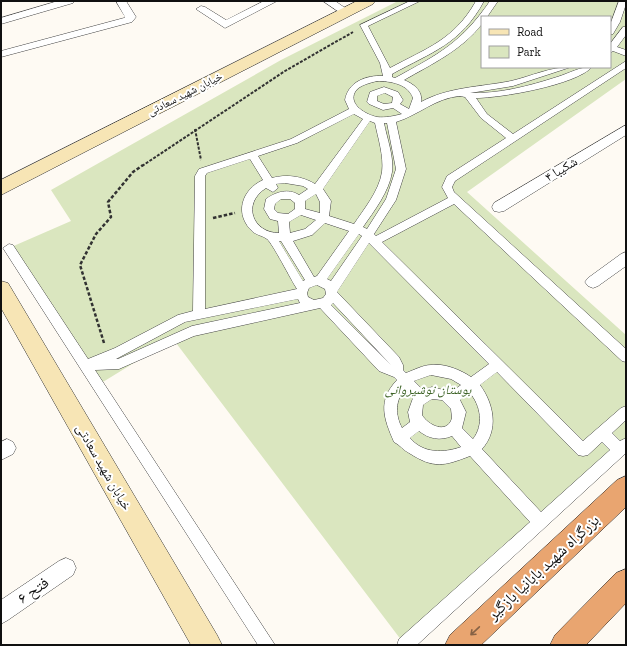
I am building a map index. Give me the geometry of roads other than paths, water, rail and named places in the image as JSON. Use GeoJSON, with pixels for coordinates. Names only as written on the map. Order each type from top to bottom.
{"type":"FeatureCollection","features":[{"type":"Feature","properties":{"kind":"highway","name":"بزرگراه شهید بابانیا بازگیر"},"geometry":{"type":"LineString","coordinates":[[460,645],[626,489]]}},
{"type":"Feature","properties":{"kind":"highway"},"geometry":{"type":"LineString","coordinates":[[565,645],[626,583]]}},
{"type":"Feature","properties":{"kind":"main road","name":"خیابان شهید سعادتی"},"geometry":{"type":"LineString","coordinates":[[1,188],[368,1]]}},
{"type":"Feature","properties":{"kind":"main road","name":"خیابان شهید سعادتی"},"geometry":{"type":"LineString","coordinates":[[1,289],[207,645]]}},
{"type":"Feature","properties":{"kind":"main road"},"geometry":{"type":"LineString","coordinates":[[597,613],[626,604]]}},
{"type":"Feature","properties":{"kind":"street"},"geometry":{"type":"LineString","coordinates":[[1,21],[68,1]]}},
{"type":"Feature","properties":{"kind":"street"},"geometry":{"type":"LineString","coordinates":[[1,54],[128,20],[131,17],[131,14],[121,1]]}},
{"type":"Feature","properties":{"kind":"street"},"geometry":{"type":"LineString","coordinates":[[201,9],[225,25],[272,1]]}},
{"type":"Feature","properties":{"kind":"street"},"geometry":{"type":"LineString","coordinates":[[328,1],[346,12]]}},
{"type":"Feature","properties":{"kind":"street"},"geometry":{"type":"LineString","coordinates":[[388,76],[386,64],[364,26],[416,1]]}},
{"type":"Feature","properties":{"kind":"street"},"geometry":{"type":"LineString","coordinates":[[449,94],[434,98],[409,114],[385,120],[361,114],[349,102],[349,95],[352,88],[367,80],[388,76],[445,41],[458,31],[467,22],[480,1]]}},
{"type":"Feature","properties":{"kind":"street"},"geometry":{"type":"LineString","coordinates":[[483,16],[493,1]]}},
{"type":"Feature","properties":{"kind":"street"},"geometry":{"type":"LineString","coordinates":[[611,30],[616,22],[623,1]]}},
{"type":"Feature","properties":{"kind":"street"},"geometry":{"type":"LineString","coordinates":[[398,80],[459,44],[474,30],[481,20]]}},
{"type":"Feature","properties":{"kind":"street"},"geometry":{"type":"LineString","coordinates":[[626,29],[611,49],[626,54]]}},
{"type":"Feature","properties":{"kind":"street"},"geometry":{"type":"LineString","coordinates":[[626,64],[448,183],[448,191],[455,199],[626,357]]}},
{"type":"Feature","properties":{"kind":"street"},"geometry":{"type":"LineString","coordinates":[[464,94],[468,90],[523,81],[564,68]]}},
{"type":"Feature","properties":{"kind":"street"},"geometry":{"type":"LineString","coordinates":[[388,76],[424,92],[464,94],[518,90],[569,76],[586,68]]}},
{"type":"Feature","properties":{"kind":"street"},"geometry":{"type":"LineString","coordinates":[[409,114],[415,109],[417,103],[417,96],[410,87]]}},
{"type":"Feature","properties":{"kind":"street"},"geometry":{"type":"LineString","coordinates":[[384,90],[392,92],[398,97],[395,105],[387,107],[376,105],[372,102],[371,97],[376,92],[384,90]]}},
{"type":"Feature","properties":{"kind":"street"},"geometry":{"type":"LineString","coordinates":[[464,94],[484,116],[513,139]]}},
{"type":"Feature","properties":{"kind":"street"},"geometry":{"type":"LineString","coordinates":[[199,313],[200,176],[203,171],[301,138],[361,114],[376,105]]}},
{"type":"Feature","properties":{"kind":"street"},"geometry":{"type":"LineString","coordinates":[[395,105],[409,114]]}},
{"type":"Feature","properties":{"kind":"street"},"geometry":{"type":"LineString","coordinates":[[361,114],[317,189],[299,205],[293,217],[283,218],[274,216],[269,209],[270,202],[278,196],[288,195],[299,205],[324,219],[355,229],[372,238],[583,450],[626,412]]}},
{"type":"Feature","properties":{"kind":"street"},"geometry":{"type":"LineString","coordinates":[[385,120],[387,163],[386,180],[355,229],[309,286],[304,300],[318,305],[383,367],[401,376],[421,397]]}},
{"type":"Feature","properties":{"kind":"street"},"geometry":{"type":"LineString","coordinates":[[85,365],[119,364],[192,331],[318,305],[331,298],[332,292],[372,238],[391,200],[400,176],[401,169],[385,120]]}},
{"type":"Feature","properties":{"kind":"street","name":"شکیبا ۴"},"geometry":{"type":"LineString","coordinates":[[499,207],[625,131]]}},
{"type":"Feature","properties":{"kind":"street"},"geometry":{"type":"LineString","coordinates":[[252,155],[278,196]]}},
{"type":"Feature","properties":{"kind":"street"},"geometry":{"type":"LineString","coordinates":[[295,179],[317,189],[324,197],[327,204],[324,219],[308,232],[285,238],[270,235],[253,226],[248,219],[245,210],[246,202],[258,187],[269,182],[295,179]]}},
{"type":"Feature","properties":{"kind":"street"},"geometry":{"type":"LineString","coordinates":[[372,238],[455,199]]}},
{"type":"Feature","properties":{"kind":"street"},"geometry":{"type":"LineString","coordinates":[[283,218],[285,238],[309,286]]}},
{"type":"Feature","properties":{"kind":"street"},"geometry":{"type":"LineString","coordinates":[[270,235],[309,286]]}},
{"type":"Feature","properties":{"kind":"street"},"geometry":{"type":"LineString","coordinates":[[9,248],[267,645]]}},
{"type":"Feature","properties":{"kind":"street"},"geometry":{"type":"LineString","coordinates":[[593,282],[626,258]]}},
{"type":"Feature","properties":{"kind":"street"},"geometry":{"type":"LineString","coordinates":[[85,365],[109,357],[178,320],[199,313],[327,283],[332,292],[398,365],[401,376],[390,400],[389,413],[393,428],[399,438],[414,451],[429,457],[446,459],[461,456],[473,449],[482,439],[487,428],[487,415],[484,403],[478,392],[471,385],[457,376],[432,370],[401,376]]}},
{"type":"Feature","properties":{"kind":"street"},"geometry":{"type":"LineString","coordinates":[[452,399],[498,364]]}},
{"type":"Feature","properties":{"kind":"street"},"geometry":{"type":"LineString","coordinates":[[432,392],[439,393],[452,399],[460,412],[460,418],[454,429],[446,433],[439,434],[431,432],[419,423],[414,410],[421,397],[432,392]]}},
{"type":"Feature","properties":{"kind":"street"},"geometry":{"type":"LineString","coordinates":[[399,438],[419,423]]}},
{"type":"Feature","properties":{"kind":"street"},"geometry":{"type":"LineString","coordinates":[[454,429],[540,522]]}},
{"type":"Feature","properties":{"kind":"street"},"geometry":{"type":"LineString","coordinates":[[405,645],[623,447],[603,432]]}},
{"type":"Feature","properties":{"kind":"street","name":"فتح ۶"},"geometry":{"type":"LineString","coordinates":[[1,613],[66,568]]}},
{"type":"Feature","properties":{"kind":"park label","name":"بوستان نوشیروانی"},"geometry":{"type":"Point","coordinates":[428,389]}}]}
